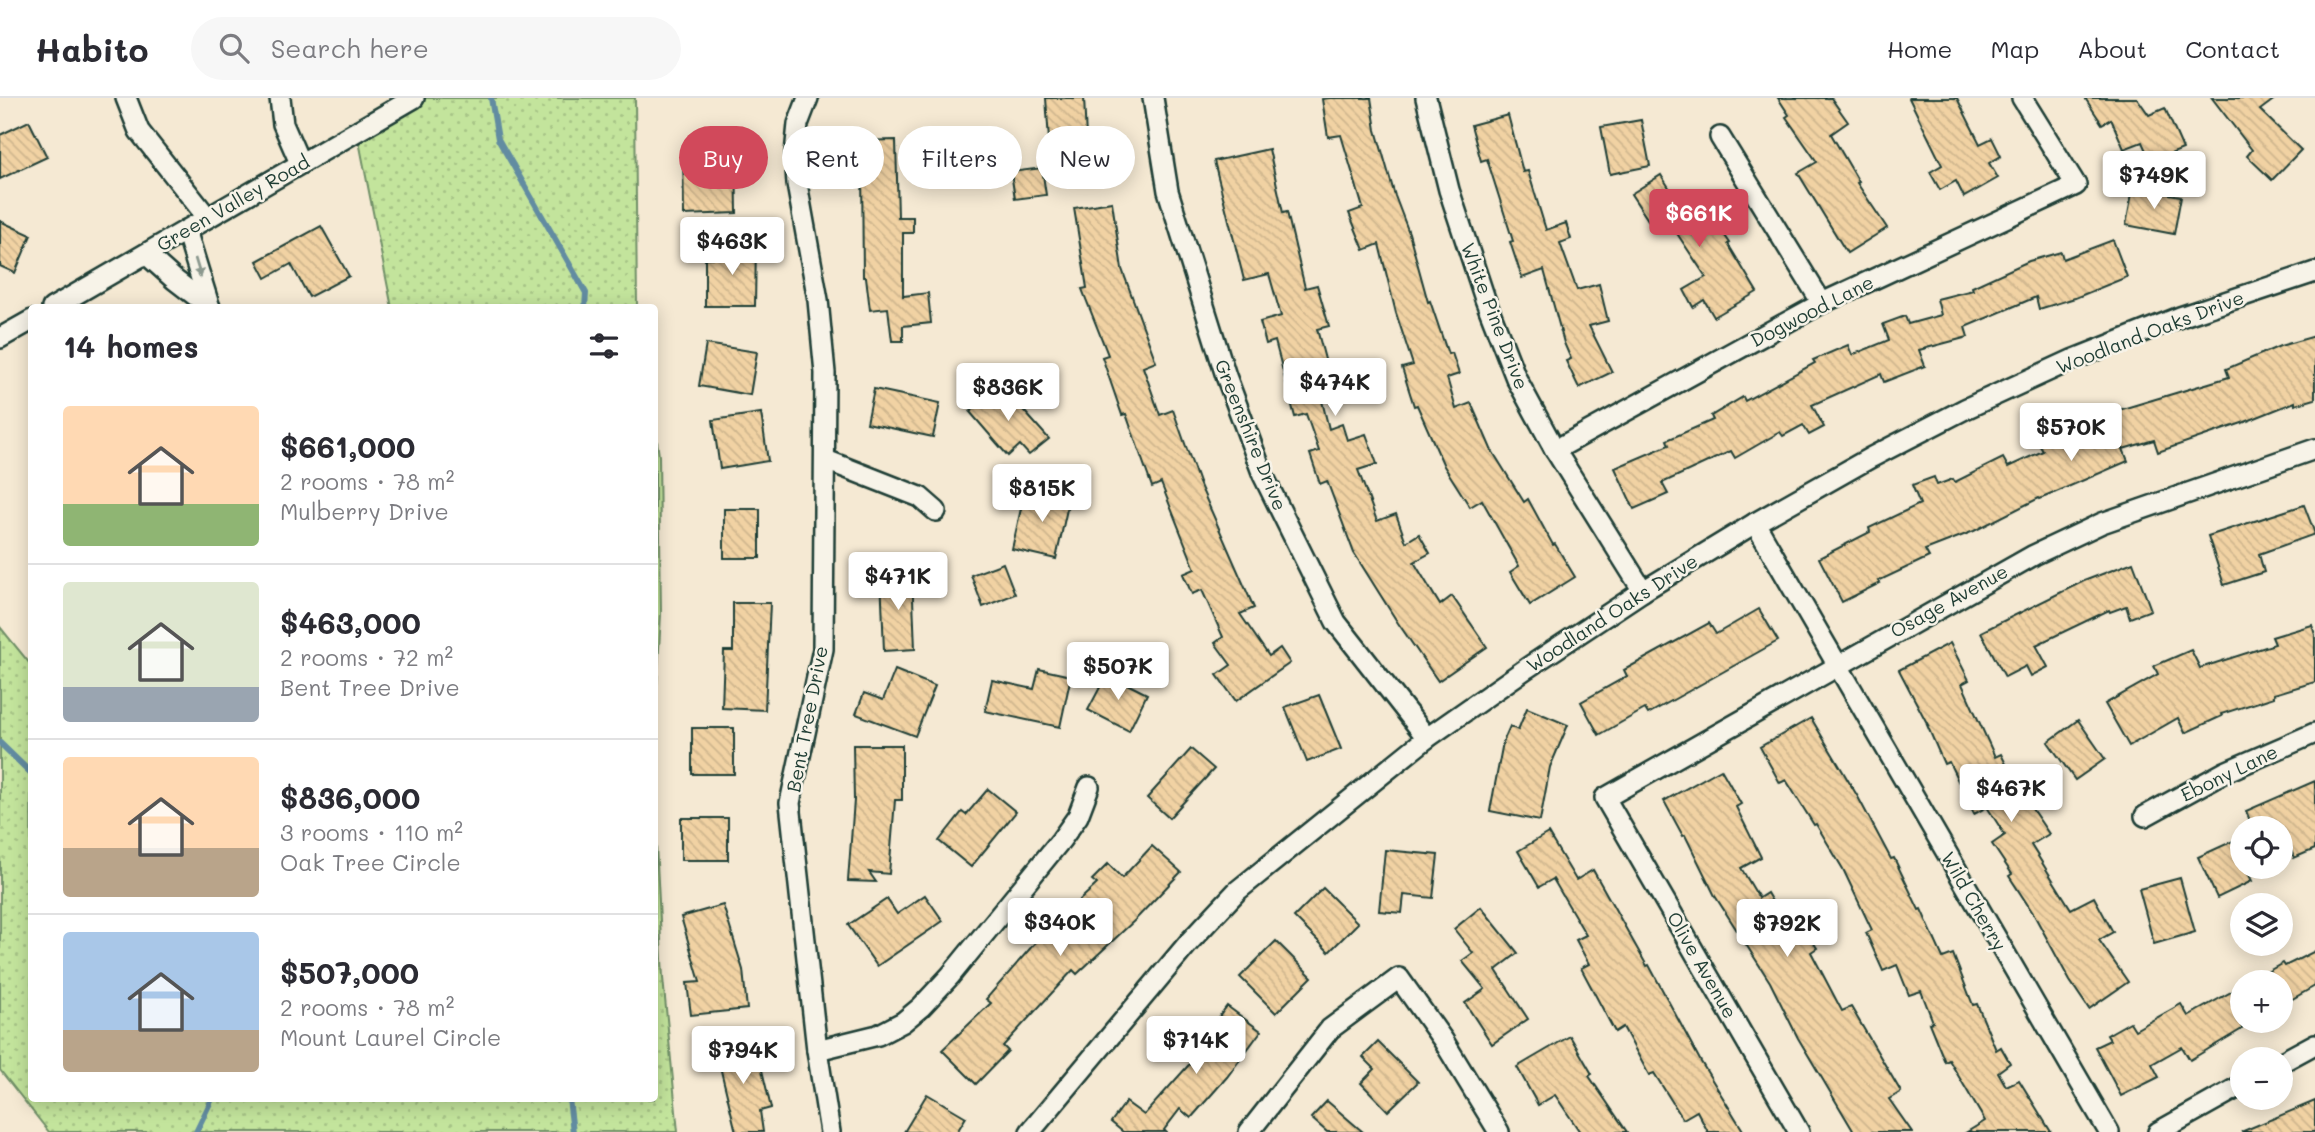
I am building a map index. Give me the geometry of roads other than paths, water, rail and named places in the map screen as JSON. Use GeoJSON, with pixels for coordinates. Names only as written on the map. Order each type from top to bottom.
{"type":"FeatureCollection","features":[{"type":"Feature","properties":{"kind":"street"},"geometry":{"type":"LineString","coordinates":[[126,98],[139,131],[207,217]]}},
{"type":"Feature","properties":{"kind":"street"},"geometry":{"type":"LineString","coordinates":[[280,98],[283,124],[300,163]]}},
{"type":"Feature","properties":{"kind":"street","name":"Green Valley Road"},"geometry":{"type":"LineString","coordinates":[[59,304],[414,98]]}},
{"type":"Feature","properties":{"kind":"street","name":"Bent Tree Drive"},"geometry":{"type":"LineString","coordinates":[[808,98],[798,124],[795,154],[797,184],[818,300],[824,360],[826,460],[823,649],[790,803],[817,1050],[830,1132]]}},
{"type":"Feature","properties":{"kind":"street","name":"Greenshire Drive"},"geometry":{"type":"LineString","coordinates":[[1153,98],[1168,191],[1226,376],[1263,475],[1336,622],[1427,738]]}},
{"type":"Feature","properties":{"kind":"street","name":"White Pine Drive"},"geometry":{"type":"LineString","coordinates":[[1426,98],[1449,190],[1485,299],[1516,378],[1555,450],[1643,591]]}},
{"type":"Feature","properties":{"kind":"street","name":"Dogwood Lane"},"geometry":{"type":"LineString","coordinates":[[1555,450],[1822,303],[2076,185],[2022,98]]}},
{"type":"Feature","properties":{"kind":"street"},"geometry":{"type":"LineString","coordinates":[[1720,137],[1822,303]]}},
{"type":"Feature","properties":{"kind":"street"},"geometry":{"type":"LineString","coordinates":[[186,230],[209,304]]}},
{"type":"Feature","properties":{"kind":"street"},"geometry":{"type":"LineString","coordinates":[[146,254],[205,304]]}},
{"type":"Feature","properties":{"kind":"street","name":"Woodland Oaks Drive"},"geometry":{"type":"LineString","coordinates":[[1030,1132],[1216,912],[1237,891],[1427,738],[1643,591],[1755,523],[1870,458],[1965,409],[2060,366],[2180,317],[2315,272]]}},
{"type":"Feature","properties":{"kind":"street"},"geometry":{"type":"LineString","coordinates":[[0,338],[28,322]]}},
{"type":"Feature","properties":{"kind":"street","name":"Osage Avenue"},"geometry":{"type":"LineString","coordinates":[[1605,798],[2023,560],[2102,523],[2315,449]]}},
{"type":"Feature","properties":{"kind":"street"},"geometry":{"type":"LineString","coordinates":[[826,460],[920,497],[936,511]]}},
{"type":"Feature","properties":{"kind":"street","name":"Wild Cherry"},"geometry":{"type":"LineString","coordinates":[[1755,523],[2109,1132]]}},
{"type":"Feature","properties":{"kind":"street","name":"Ebony Lane"},"geometry":{"type":"LineString","coordinates":[[2145,816],[2225,772],[2315,733]]}},
{"type":"Feature","properties":{"kind":"street"},"geometry":{"type":"LineString","coordinates":[[817,1050],[878,1035],[903,1022],[921,1007],[950,976],[1061,840],[1078,816],[1089,787]]}},
{"type":"Feature","properties":{"kind":"street","name":"Olive Avenue"},"geometry":{"type":"LineString","coordinates":[[1605,798],[1799,1132]]}},
{"type":"Feature","properties":{"kind":"street"},"geometry":{"type":"LineString","coordinates":[[1249,1132],[1329,1029],[1399,978],[1443,1040],[1499,1132]]}},
{"type":"Feature","properties":{"kind":"street"},"geometry":{"type":"LineString","coordinates":[[2293,1056],[2315,1044]]}},
{"type":"Feature","properties":{"kind":"street"},"geometry":{"type":"LineString","coordinates":[[2158,1132],[2230,1092]]}},
{"type":"Feature","properties":{"kind":"waterway"},"geometry":{"type":"LineString","coordinates":[[491,98],[498,139],[586,293],[585,304]]}},
{"type":"Feature","properties":{"kind":"waterway"},"geometry":{"type":"LineString","coordinates":[[0,743],[28,770]]}},
{"type":"Feature","properties":{"kind":"waterway"},"geometry":{"type":"LineString","coordinates":[[196,1132],[211,1102]]}},
{"type":"Feature","properties":{"kind":"waterway"},"geometry":{"type":"LineString","coordinates":[[569,1102],[573,1132]]}}]}
